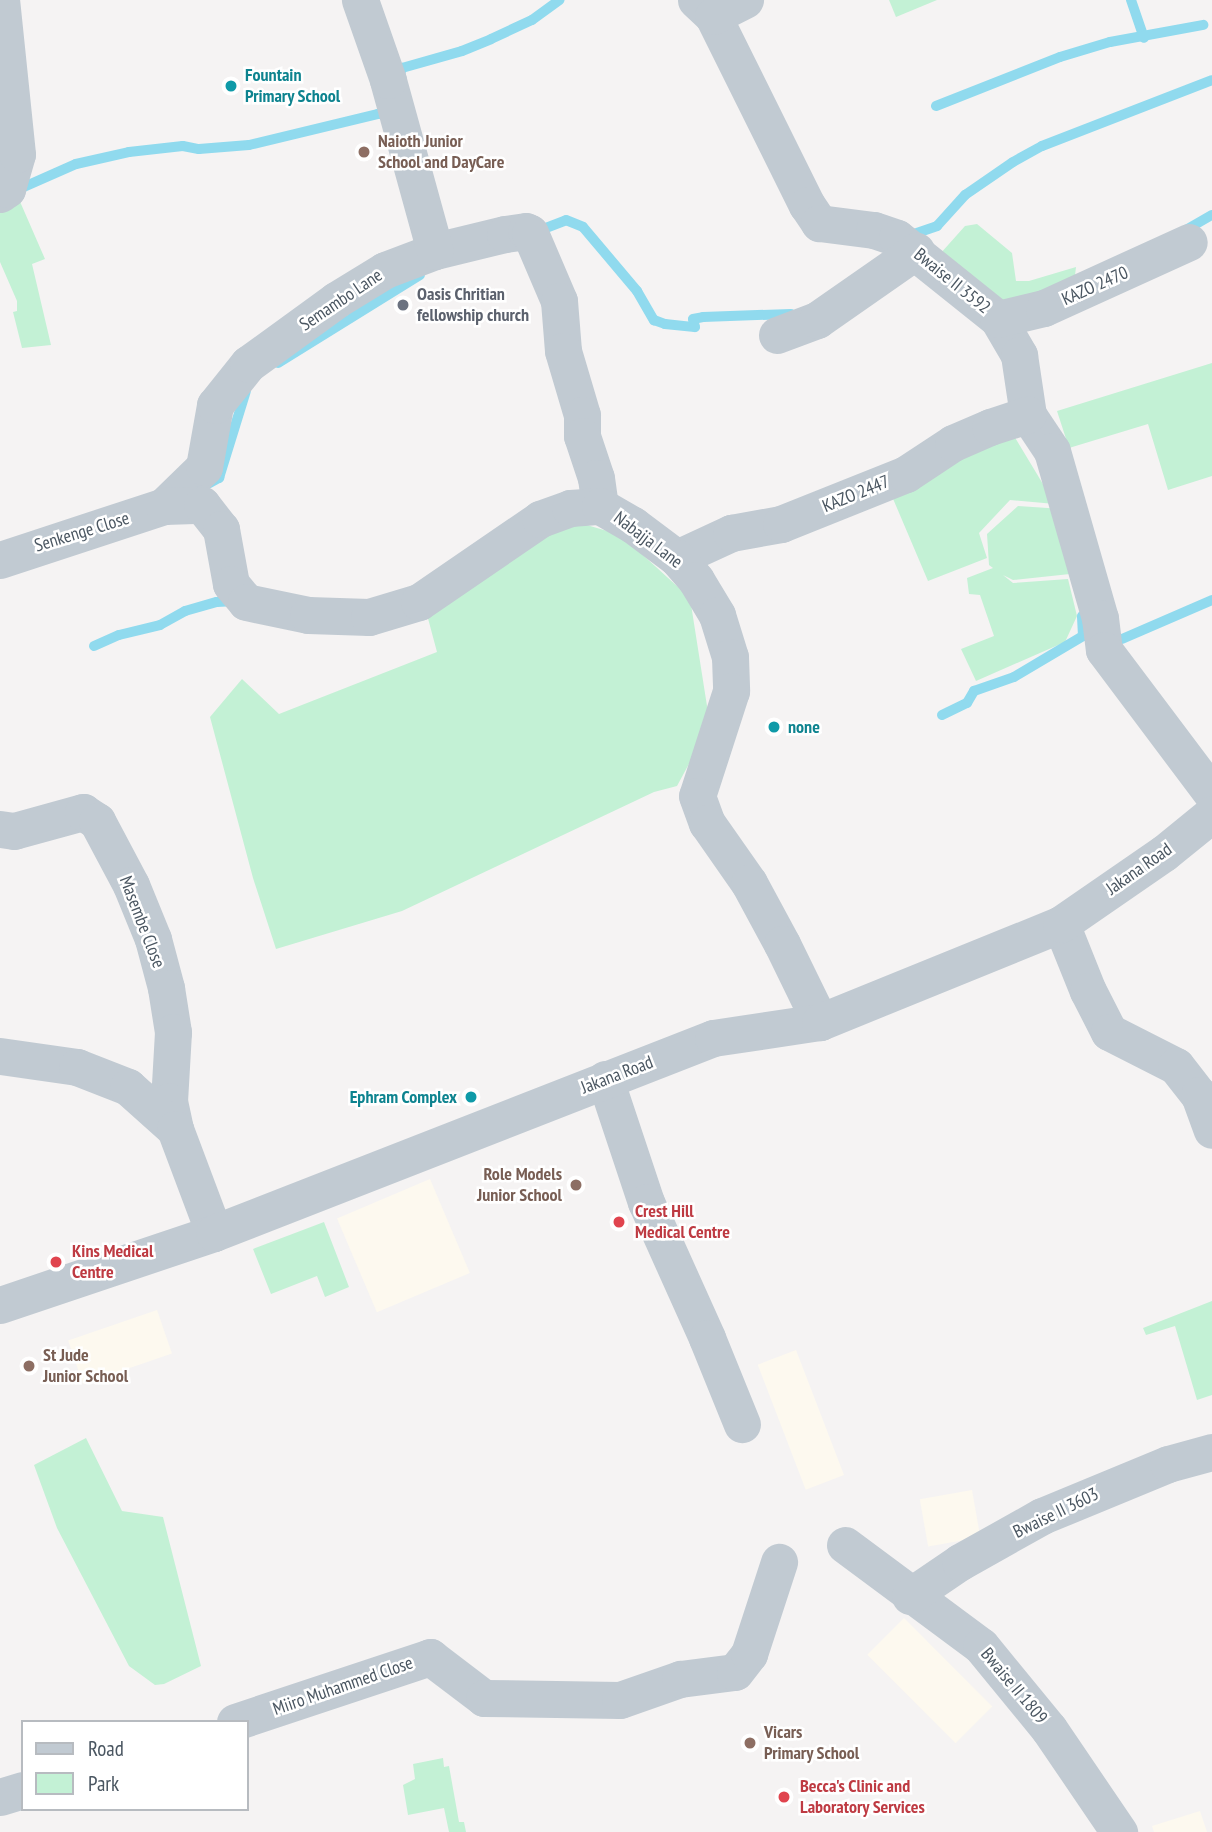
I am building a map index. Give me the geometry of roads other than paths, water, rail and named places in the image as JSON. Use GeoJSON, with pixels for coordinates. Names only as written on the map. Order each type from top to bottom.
{"type":"FeatureCollection","features":[{"type":"Feature","properties":{"kind":"street"},"geometry":{"type":"LineString","coordinates":[[0,194],[7,189],[17,154],[1,0]]}},
{"type":"Feature","properties":{"kind":"street"},"geometry":{"type":"LineString","coordinates":[[360,0],[388,80],[435,251]]}},
{"type":"Feature","properties":{"kind":"street","name":"Bwaise II 3592"},"geometry":{"type":"LineString","coordinates":[[745,0],[704,8],[819,223],[874,230],[897,238],[998,319],[1019,355],[1028,415],[1052,451],[1100,618],[1104,650],[1212,794]]}},
{"type":"Feature","properties":{"kind":"street","name":"Semambo Lane"},"geometry":{"type":"LineString","coordinates":[[164,506],[204,467],[215,405],[248,364],[336,300],[385,270],[435,251],[526,231],[532,237],[559,301],[563,351],[582,415],[582,436],[596,478],[600,506]]}},
{"type":"Feature","properties":{"kind":"street","name":"KAZO 2470"},"geometry":{"type":"LineString","coordinates":[[998,319],[1044,308],[1189,242]]}},
{"type":"Feature","properties":{"kind":"street"},"geometry":{"type":"LineString","coordinates":[[777,335],[817,320],[916,251]]}},
{"type":"Feature","properties":{"kind":"street","name":"KAZO 2447"},"geometry":{"type":"LineString","coordinates":[[677,558],[732,533],[781,524],[906,474],[953,443],[1028,415]]}},
{"type":"Feature","properties":{"kind":"street","name":"Nabajja Lane"},"geometry":{"type":"LineString","coordinates":[[164,506],[202,505],[220,529],[231,584],[246,602],[307,615],[369,617],[419,602],[540,519],[570,508],[600,506],[633,525],[677,558],[696,580],[717,615],[730,657],[732,691],[696,796],[708,823],[749,883],[820,1022]]}},
{"type":"Feature","properties":{"kind":"street","name":"Senkenge Close"},"geometry":{"type":"LineString","coordinates":[[0,560],[164,506]]}},
{"type":"Feature","properties":{"kind":"street","name":"Masembe Close"},"geometry":{"type":"LineString","coordinates":[[0,829],[15,831],[83,812],[97,821],[131,885],[153,939],[166,988],[173,1032],[169,1101],[175,1129],[214,1233]]}},
{"type":"Feature","properties":{"kind":"street","name":"Jakana Road"},"geometry":{"type":"LineString","coordinates":[[0,1305],[214,1233],[713,1038],[820,1022],[1061,924],[1164,853],[1212,814]]}},
{"type":"Feature","properties":{"kind":"street"},"geometry":{"type":"LineString","coordinates":[[1061,924],[1109,1032],[1176,1066],[1199,1095],[1212,1130]]}},
{"type":"Feature","properties":{"kind":"street"},"geometry":{"type":"LineString","coordinates":[[0,1056],[77,1067],[128,1087],[175,1129]]}},
{"type":"Feature","properties":{"kind":"street"},"geometry":{"type":"LineString","coordinates":[[605,1079],[646,1202],[708,1338],[742,1424]]}},
{"type":"Feature","properties":{"kind":"street","name":"Bwaise II 3603"},"geometry":{"type":"LineString","coordinates":[[911,1596],[960,1562],[1042,1516],[1168,1464],[1212,1452]]}},
{"type":"Feature","properties":{"kind":"street","name":"Bwaise II 1809"},"geometry":{"type":"LineString","coordinates":[[845,1545],[981,1646],[1049,1729],[1119,1832]]}},
{"type":"Feature","properties":{"kind":"street","name":"Miiro Muhammed Close"},"geometry":{"type":"LineString","coordinates":[[241,1720],[430,1657],[484,1698],[620,1700],[680,1679],[735,1671],[748,1654],[779,1562]]}},
{"type":"Feature","properties":{"kind":"street"},"geometry":{"type":"LineString","coordinates":[[0,1797],[21,1791]]}},
{"type":"Feature","properties":{"kind":"waterway"},"geometry":{"type":"LineString","coordinates":[[398,79],[402,68],[462,51],[491,39],[532,20],[560,0]]}},
{"type":"Feature","properties":{"kind":"waterway"},"geometry":{"type":"LineString","coordinates":[[1131,0],[1144,38]]}},
{"type":"Feature","properties":{"kind":"waterway"},"geometry":{"type":"LineString","coordinates":[[936,106],[1060,57],[1110,42],[1203,25]]}},
{"type":"Feature","properties":{"kind":"waterway"},"geometry":{"type":"LineString","coordinates":[[908,236],[937,226],[965,195],[1042,146],[1212,80]]}},
{"type":"Feature","properties":{"kind":"waterway"},"geometry":{"type":"LineString","coordinates":[[17,190],[76,164],[129,152],[183,146],[199,149],[249,145],[378,114],[389,114]]}},
{"type":"Feature","properties":{"kind":"waterway"},"geometry":{"type":"LineString","coordinates":[[1184,231],[1212,215]]}},
{"type":"Feature","properties":{"kind":"waterway"},"geometry":{"type":"LineString","coordinates":[[538,231],[566,220],[583,227],[637,291],[654,320],[665,324],[695,327],[693,319],[703,317],[791,314]]}},
{"type":"Feature","properties":{"kind":"waterway"},"geometry":{"type":"LineString","coordinates":[[278,363],[420,275]]}},
{"type":"Feature","properties":{"kind":"waterway"},"geometry":{"type":"LineString","coordinates":[[208,484],[219,478],[246,391]]}},
{"type":"Feature","properties":{"kind":"waterway"},"geometry":{"type":"LineString","coordinates":[[1122,639],[1212,600]]}},
{"type":"Feature","properties":{"kind":"waterway"},"geometry":{"type":"LineString","coordinates":[[94,646],[119,635],[160,625],[185,611],[217,602],[235,601]]}},
{"type":"Feature","properties":{"kind":"waterway"},"geometry":{"type":"LineString","coordinates":[[942,715],[967,703],[974,691],[1014,677],[1083,636],[1082,616]]}},
{"type":"Feature","properties":{"kind":"place","name":"Fountain Primary School"},"geometry":{"type":"Point","coordinates":[231,86]}},
{"type":"Feature","properties":{"kind":"place","name":"Naioth Junior School and DayCare"},"geometry":{"type":"Point","coordinates":[364,152]}},
{"type":"Feature","properties":{"kind":"place","name":"Oasis Chritian fellowship church"},"geometry":{"type":"Point","coordinates":[403,305]}},
{"type":"Feature","properties":{"kind":"place","name":"none"},"geometry":{"type":"Point","coordinates":[774,727]}},
{"type":"Feature","properties":{"kind":"place","name":"Ephram Complex"},"geometry":{"type":"Point","coordinates":[471,1097]}},
{"type":"Feature","properties":{"kind":"place","name":"Role Models Junior School"},"geometry":{"type":"Point","coordinates":[576,1185]}},
{"type":"Feature","properties":{"kind":"place","name":"Crest Hill Medical Centre"},"geometry":{"type":"Point","coordinates":[619,1222]}},
{"type":"Feature","properties":{"kind":"place","name":"Kins Medical Centre"},"geometry":{"type":"Point","coordinates":[56,1262]}},
{"type":"Feature","properties":{"kind":"place","name":"St Jude Junior School"},"geometry":{"type":"Point","coordinates":[29,1366]}},
{"type":"Feature","properties":{"kind":"place","name":"Vicars Primary School"},"geometry":{"type":"Point","coordinates":[750,1743]}},
{"type":"Feature","properties":{"kind":"place","name":"Becca's Clinic and Laboratory Services"},"geometry":{"type":"Point","coordinates":[784,1797]}}]}
